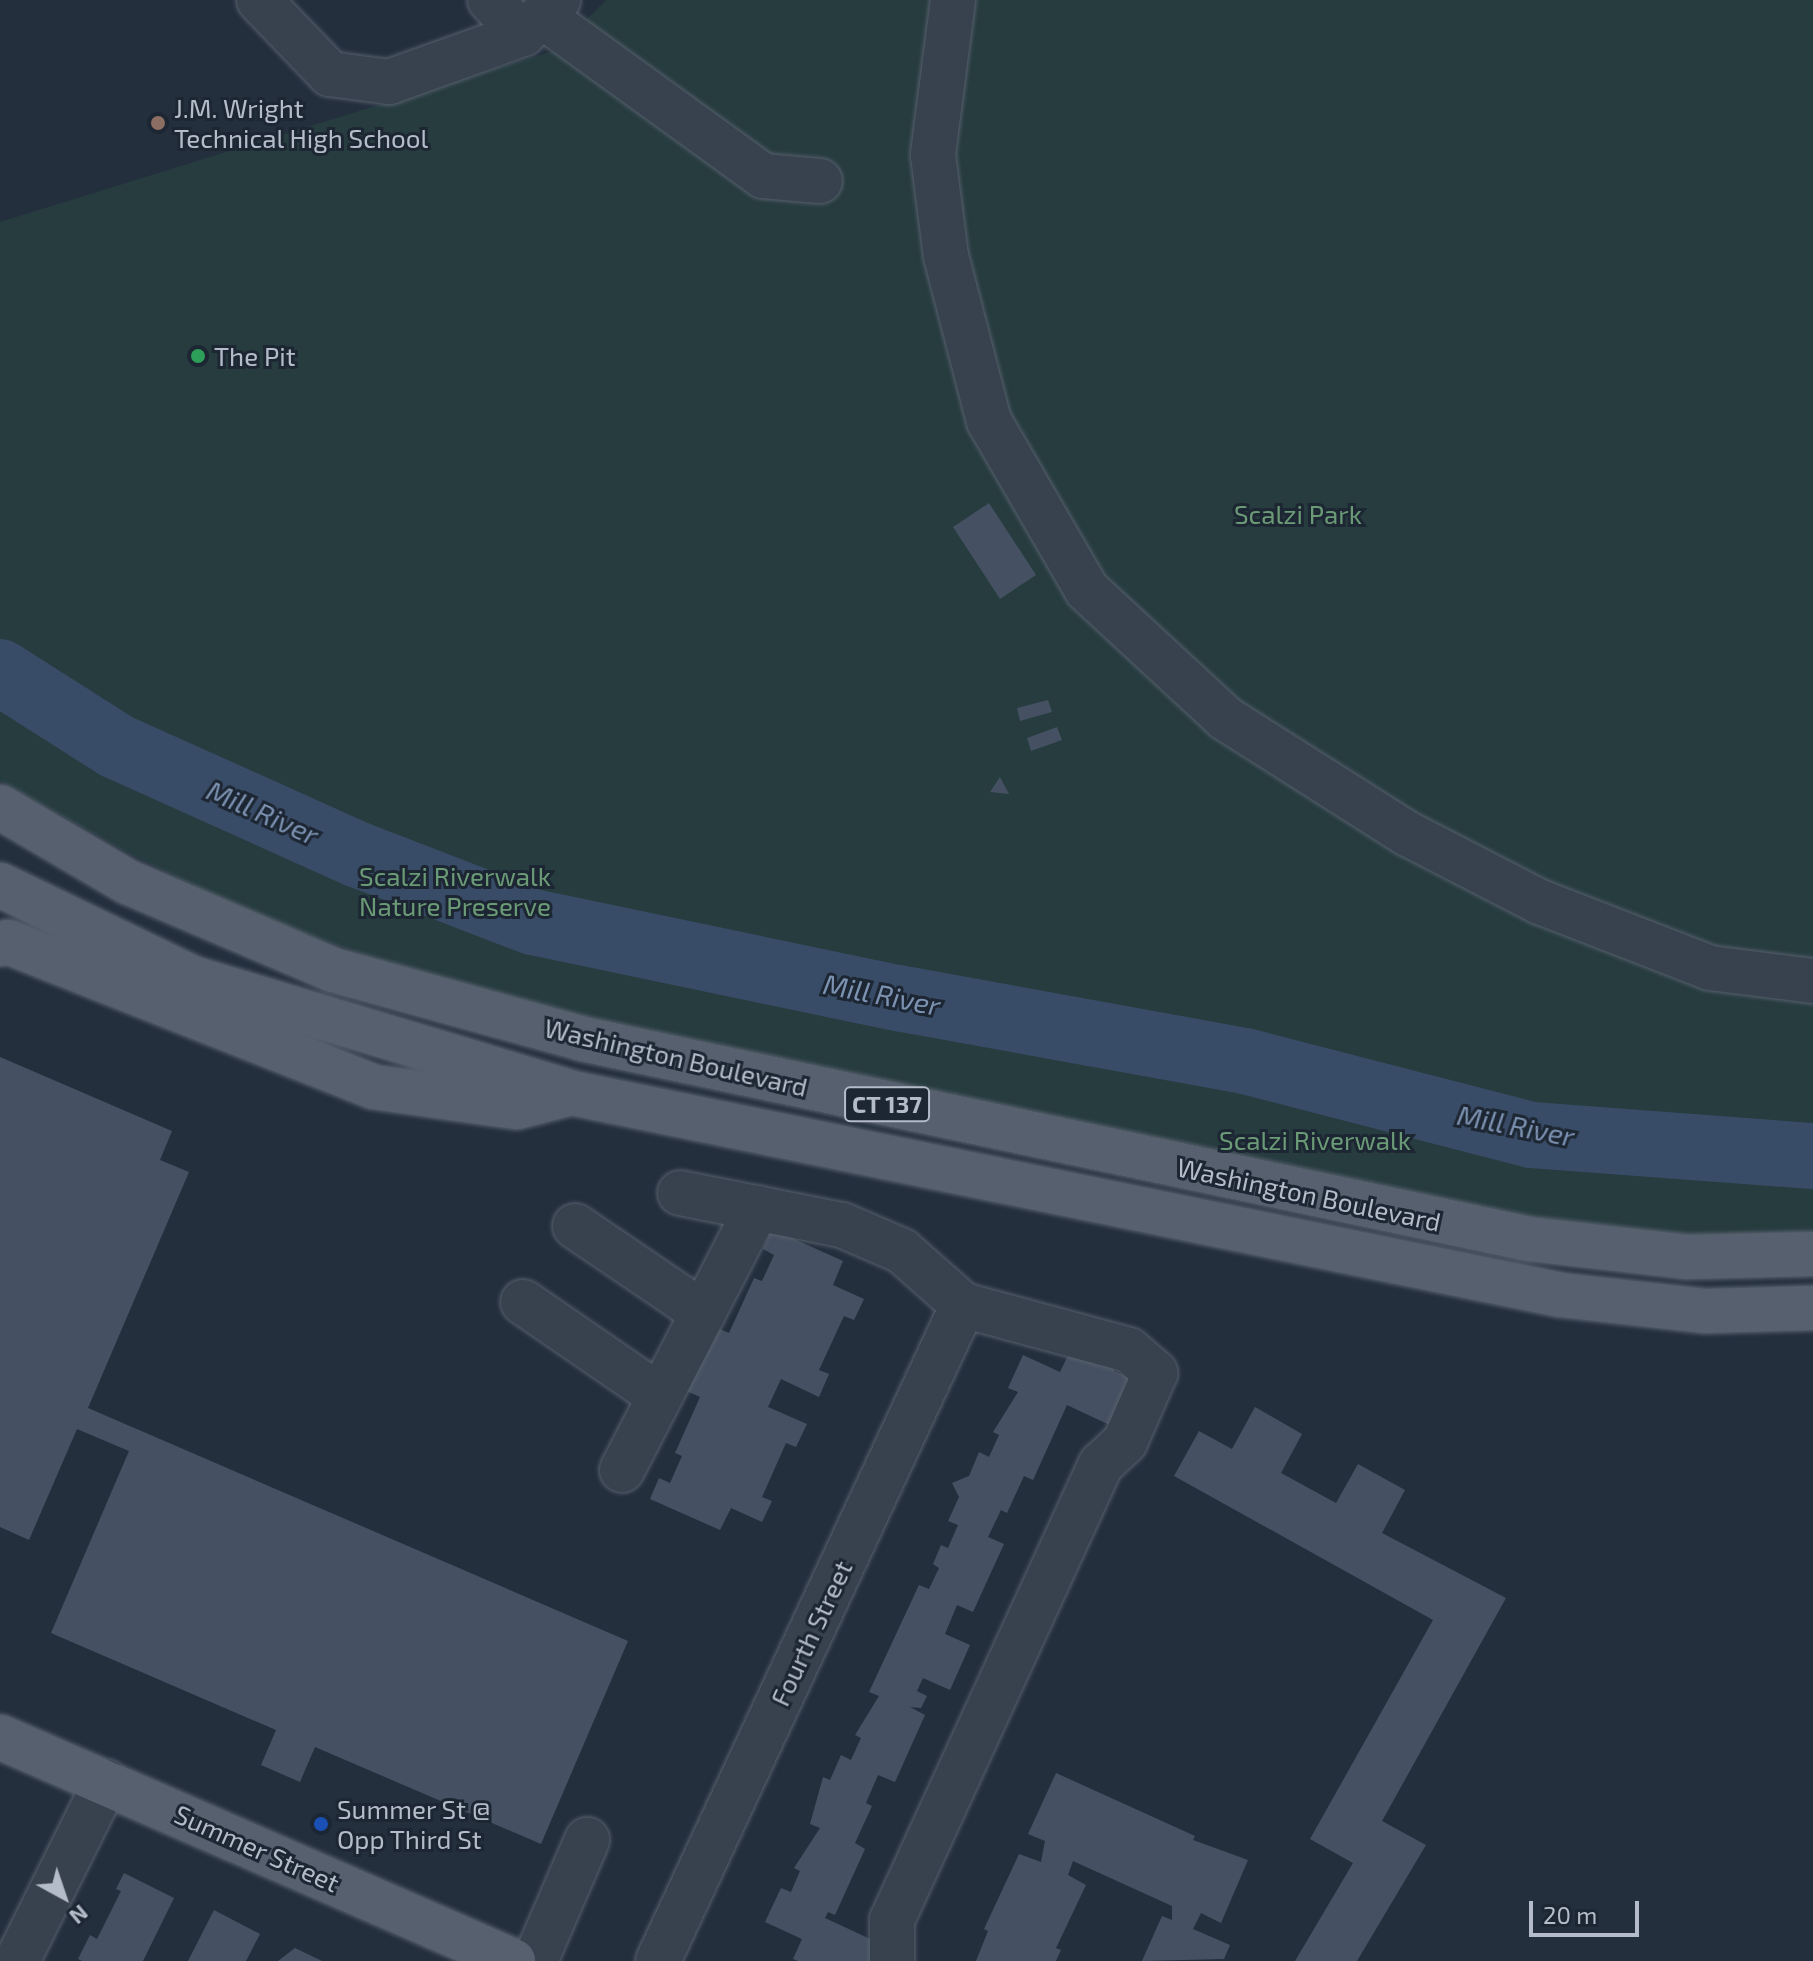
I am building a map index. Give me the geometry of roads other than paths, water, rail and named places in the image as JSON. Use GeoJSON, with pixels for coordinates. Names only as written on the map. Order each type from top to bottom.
{"type":"FeatureCollection","features":[{"type":"Feature","properties":{"kind":"main road","name":"Washington Boulevard"},"geometry":{"type":"LineString","coordinates":[[0,807],[128,882],[333,970],[583,1039],[1529,1239],[1686,1257],[1813,1254]]}},
{"type":"Feature","properties":{"kind":"main road","name":"Washington Boulevard"},"geometry":{"type":"LineString","coordinates":[[0,885],[192,978],[572,1093],[1561,1295],[1706,1311],[1813,1308]]}},
{"type":"Feature","properties":{"kind":"main road"},"geometry":{"type":"LineString","coordinates":[[0,944],[8,942],[374,1087],[517,1107],[572,1093]]}},
{"type":"Feature","properties":{"kind":"main road","name":"Summer Street"},"geometry":{"type":"LineString","coordinates":[[0,1737],[513,1961]]}},
{"type":"Feature","properties":{"kind":"street"},"geometry":{"type":"LineString","coordinates":[[259,0],[330,74],[389,82],[542,17]]}},
{"type":"Feature","properties":{"kind":"street"},"geometry":{"type":"LineString","coordinates":[[490,0],[542,17],[763,176],[820,181]]}},
{"type":"Feature","properties":{"kind":"street"},"geometry":{"type":"LineString","coordinates":[[953,0],[933,155],[946,256],[989,421],[1087,590],[1225,718],[1408,834],[1540,902],[1710,968],[1813,981]]}},
{"type":"Feature","properties":{"kind":"street"},"geometry":{"type":"LineString","coordinates":[[680,1193],[842,1225],[902,1251],[929,1270],[963,1305],[1129,1350],[1155,1373],[1125,1442],[1101,1464],[892,1920],[892,1961]]}},
{"type":"Feature","properties":{"kind":"street"},"geometry":{"type":"LineString","coordinates":[[622,1470],[757,1208]]}},
{"type":"Feature","properties":{"kind":"street"},"geometry":{"type":"LineString","coordinates":[[575,1226],[703,1313]]}},
{"type":"Feature","properties":{"kind":"street"},"geometry":{"type":"LineString","coordinates":[[523,1302],[660,1396]]}},
{"type":"Feature","properties":{"kind":"street","name":"Fourth Street"},"geometry":{"type":"LineString","coordinates":[[658,1961],[963,1305]]}},
{"type":"Feature","properties":{"kind":"street"},"geometry":{"type":"LineString","coordinates":[[17,1961],[106,1782]]}},
{"type":"Feature","properties":{"kind":"street"},"geometry":{"type":"LineString","coordinates":[[535,1961],[587,1840]]}},
{"type":"Feature","properties":{"kind":"waterway","name":"Mill River"},"geometry":{"type":"LineString","coordinates":[[0,672],[116,746],[359,855],[533,922],[898,998],[1245,1061],[1532,1135],[1813,1156]]}},
{"type":"Feature","properties":{"kind":"place","name":"J.M. Wright Technical High School"},"geometry":{"type":"Point","coordinates":[158,123]}},
{"type":"Feature","properties":{"kind":"place","name":"The Pit"},"geometry":{"type":"Point","coordinates":[198,356]}},
{"type":"Feature","properties":{"kind":"place","name":"Summer St @ Opp Third St"},"geometry":{"type":"Point","coordinates":[321,1824]}},
{"type":"Feature","properties":{"kind":"park label","name":"Scalzi Park"},"geometry":{"type":"Point","coordinates":[1298,514]}},
{"type":"Feature","properties":{"kind":"park label","name":"Scalzi Riverwalk Nature Preserve"},"geometry":{"type":"Point","coordinates":[455,891]}},
{"type":"Feature","properties":{"kind":"park label","name":"Scalzi Riverwalk"},"geometry":{"type":"Point","coordinates":[1315,1140]}}]}
